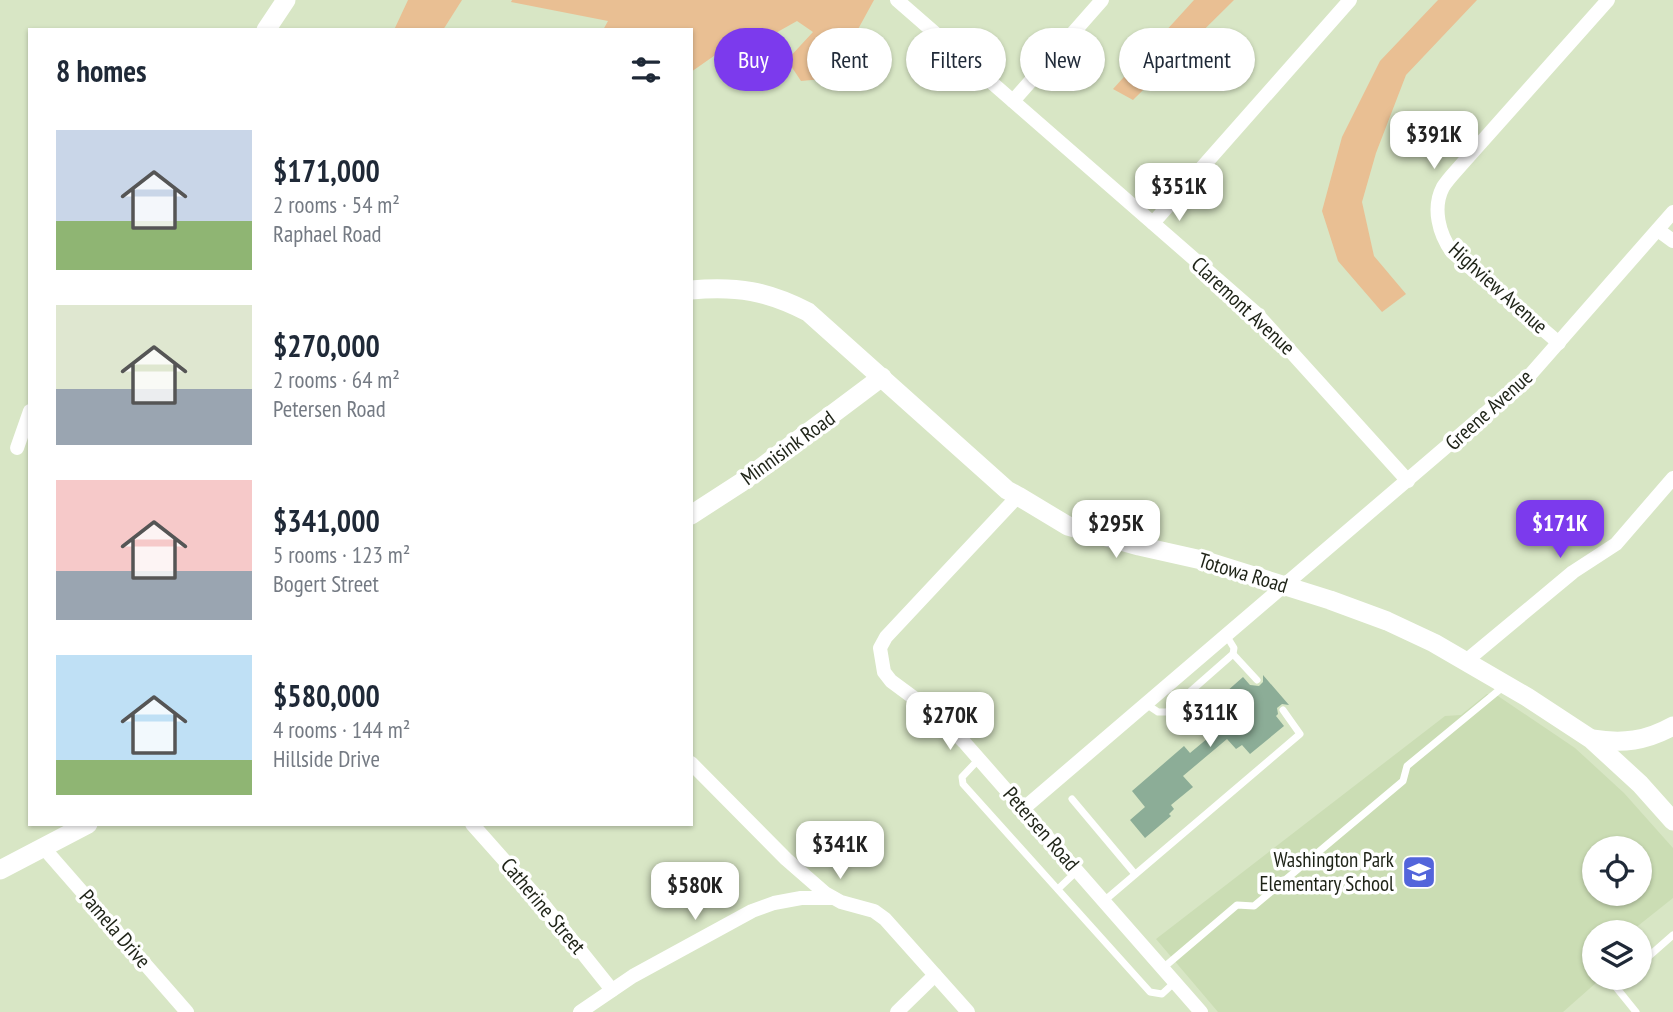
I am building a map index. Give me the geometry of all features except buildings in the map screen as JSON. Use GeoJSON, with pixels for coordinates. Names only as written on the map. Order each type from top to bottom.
{"type":"FeatureCollection","features":[{"type":"Feature","properties":{"kind":"main road"},"geometry":{"type":"LineString","coordinates":[[267,28],[286,0]]}},
{"type":"Feature","properties":{"kind":"main road","name":"Totowa Road"},"geometry":{"type":"LineString","coordinates":[[693,289],[722,287],[752,290],[786,301],[808,312],[1007,490],[1068,526],[1206,561],[1387,621],[1506,684],[1591,739],[1629,743],[1650,738],[1673,726]]}},
{"type":"Feature","properties":{"kind":"main road","name":"Minnisink Road"},"geometry":{"type":"LineString","coordinates":[[693,514],[742,482],[882,377]]}},
{"type":"Feature","properties":{"kind":"main road"},"geometry":{"type":"LineString","coordinates":[[1591,739],[1633,776],[1673,821]]}},
{"type":"Feature","properties":{"kind":"main road"},"geometry":{"type":"LineString","coordinates":[[0,870],[84,826]]}},
{"type":"Feature","properties":{"kind":"street"},"geometry":{"type":"LineString","coordinates":[[1013,102],[1102,0]]}},
{"type":"Feature","properties":{"kind":"street"},"geometry":{"type":"LineString","coordinates":[[1153,223],[1350,0]]}},
{"type":"Feature","properties":{"kind":"street","name":"Highview Avenue"},"geometry":{"type":"LineString","coordinates":[[1559,343],[1452,252],[1440,229],[1440,200],[1442,188],[1462,164],[1608,0]]}},
{"type":"Feature","properties":{"kind":"street","name":"Claremont Avenue"},"geometry":{"type":"LineString","coordinates":[[901,4],[1256,313],[1408,481]]}},
{"type":"Feature","properties":{"kind":"street","name":"Greene Avenue"},"geometry":{"type":"LineString","coordinates":[[1023,809],[1530,375],[1673,212]]}},
{"type":"Feature","properties":{"kind":"street"},"geometry":{"type":"LineString","coordinates":[[1658,230],[1673,241]]}},
{"type":"Feature","properties":{"kind":"street"},"geometry":{"type":"LineString","coordinates":[[17,449],[28,417]]}},
{"type":"Feature","properties":{"kind":"street"},"geometry":{"type":"LineString","coordinates":[[1466,661],[1573,572],[1616,544],[1673,478]]}},
{"type":"Feature","properties":{"kind":"street","name":"Petersen Road"},"geometry":{"type":"LineString","coordinates":[[1018,496],[886,637],[880,648],[884,672],[891,681],[937,715],[979,759],[1201,1012]]}},
{"type":"Feature","properties":{"kind":"street"},"geometry":{"type":"LineString","coordinates":[[693,765],[786,859],[834,898],[874,911],[886,919],[968,1012]]}},
{"type":"Feature","properties":{"kind":"street","name":"Catherine Street"},"geometry":{"type":"LineString","coordinates":[[474,826],[544,905],[612,990]]}},
{"type":"Feature","properties":{"kind":"street","name":"Pamela Drive"},"geometry":{"type":"LineString","coordinates":[[42,846],[187,1012]]}},
{"type":"Feature","properties":{"kind":"street"},"geometry":{"type":"LineString","coordinates":[[580,1012],[612,990],[752,911],[800,898],[834,898]]}},
{"type":"Feature","properties":{"kind":"street"},"geometry":{"type":"LineString","coordinates":[[897,1012],[935,975]]}},
{"type":"Feature","properties":{"kind":"lane"},"geometry":{"type":"LineString","coordinates":[[1146,704],[1158,712],[1167,712],[1233,654],[1234,648],[1226,635]]}},
{"type":"Feature","properties":{"kind":"lane"},"geometry":{"type":"LineString","coordinates":[[1233,654],[1257,680]]}},
{"type":"Feature","properties":{"kind":"lane"},"geometry":{"type":"LineString","coordinates":[[1163,968],[1237,905],[1254,906],[1404,781],[1407,766],[1506,684]]}},
{"type":"Feature","properties":{"kind":"lane"},"geometry":{"type":"LineString","coordinates":[[1104,901],[1300,734],[1283,710]]}},
{"type":"Feature","properties":{"kind":"lane"},"geometry":{"type":"LineString","coordinates":[[979,759],[962,776],[963,784],[1150,992],[1162,994],[1175,982]]}},
{"type":"Feature","properties":{"kind":"lane"},"geometry":{"type":"LineString","coordinates":[[1072,799],[1135,874]]}},
{"type":"Feature","properties":{"kind":"lane"},"geometry":{"type":"LineString","coordinates":[[1058,890],[1077,871]]}},
{"type":"Feature","properties":{"kind":"lane"},"geometry":{"type":"LineString","coordinates":[[1652,953],[1673,935]]}},
{"type":"Feature","properties":{"kind":"lane"},"geometry":{"type":"LineString","coordinates":[[1618,990],[1635,1012]]}},
{"type":"Feature","properties":{"kind":"shaded area"},"geometry":{"type":"Polygon","coordinates":[[[408,0],[462,0],[444,28],[395,28],[408,0]]]}},
{"type":"Feature","properties":{"kind":"shaded area"},"geometry":{"type":"Polygon","coordinates":[[[874,0],[859,28],[807,28],[797,21],[785,28],[714,28],[714,56],[693,71],[693,28],[604,28],[608,21],[511,2],[874,0]]]}},
{"type":"Feature","properties":{"kind":"shaded area"},"geometry":{"type":"Polygon","coordinates":[[[1194,0],[1234,0],[1206,28],[1169,28],[1194,0]]]}},
{"type":"Feature","properties":{"kind":"shaded area"},"geometry":{"type":"Polygon","coordinates":[[[1438,0],[1477,0],[1406,75],[1376,153],[1362,202],[1374,256],[1406,294],[1382,312],[1338,261],[1322,211],[1342,137],[1380,61],[1438,0]]]}},
{"type":"Feature","properties":{"kind":"shaded area"},"geometry":{"type":"Polygon","coordinates":[[[807,38],[807,80],[801,81],[793,69],[793,54],[807,38]]]}},
{"type":"Feature","properties":{"kind":"shaded area"},"geometry":{"type":"Polygon","coordinates":[[[1119,82],[1119,91],[1142,91],[1133,100],[1113,89],[1119,82]]]}},
{"type":"Feature","properties":{"kind":"shaded area","name":"Washington Park Elementary School"},"geometry":{"type":"Polygon","coordinates":[[[1487,694],[1498,696],[1575,748],[1624,793],[1673,848],[1673,898],[1645,920],[1582,920],[1582,990],[1588,990],[1563,1012],[1218,1012],[1156,939],[1445,716],[1461,715],[1487,694]]]}},
{"type":"Feature","properties":{"kind":"place","name":"Washington Park Elementary School"},"geometry":{"type":"Point","coordinates":[1419,872]}}]}
